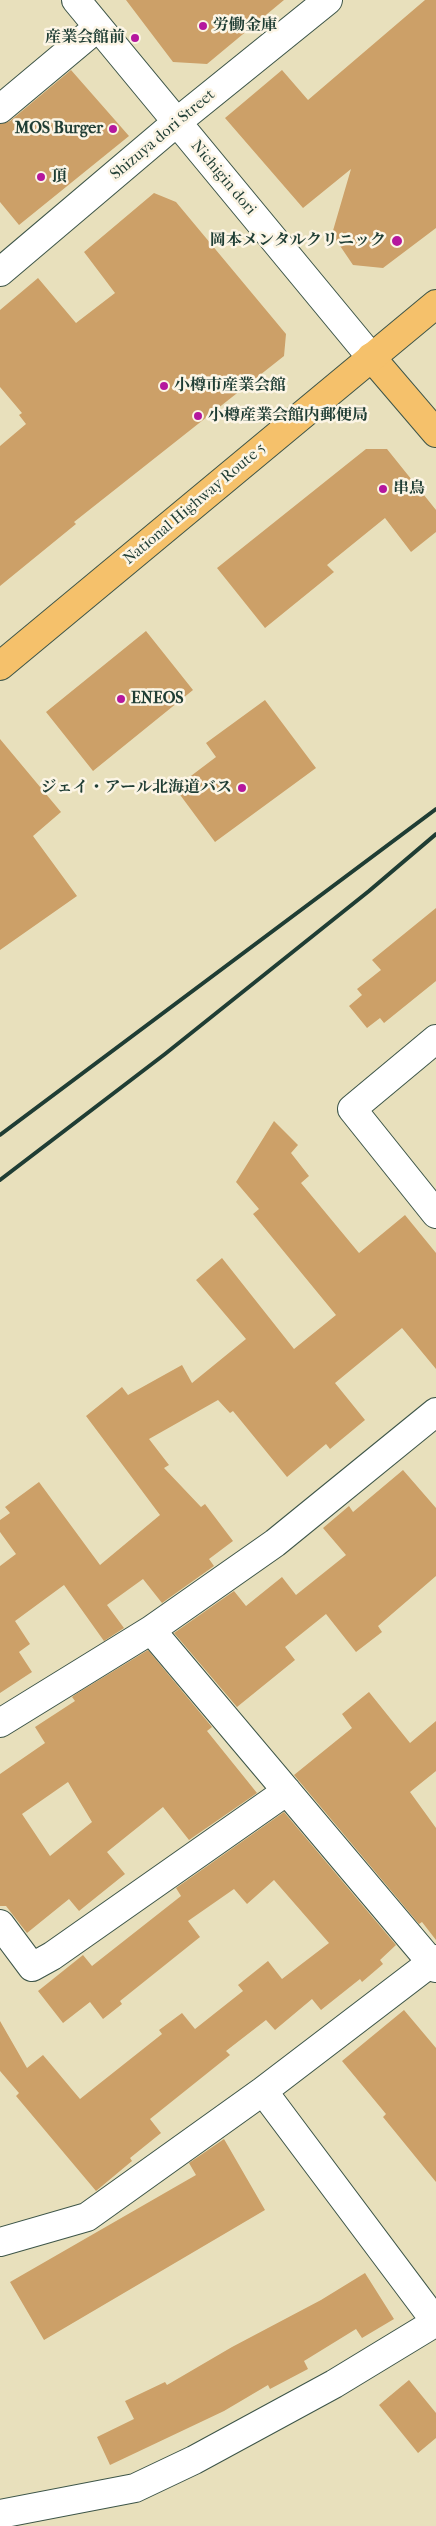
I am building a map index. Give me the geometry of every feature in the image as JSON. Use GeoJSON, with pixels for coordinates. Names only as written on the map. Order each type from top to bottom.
{"type":"FeatureCollection","features":[{"type":"Feature","properties":{"kind":"main road","name":"National Highway Route 5"},"geometry":{"type":"LineString","coordinates":[[0,666],[436,304]]}},
{"type":"Feature","properties":{"kind":"main road"},"geometry":{"type":"LineString","coordinates":[[371,357],[436,434]]}},
{"type":"Feature","properties":{"kind":"street","name":"Nichigin dori"},"geometry":{"type":"LineString","coordinates":[[76,0],[371,357]]}},
{"type":"Feature","properties":{"kind":"street","name":"Shizuya dori Street"},"geometry":{"type":"LineString","coordinates":[[0,272],[177,122],[328,0]]}},
{"type":"Feature","properties":{"kind":"street"},"geometry":{"type":"LineString","coordinates":[[0,108],[98,28]]}},
{"type":"Feature","properties":{"kind":"street"},"geometry":{"type":"LineString","coordinates":[[436,1039],[352,1109],[436,1214]]}},
{"type":"Feature","properties":{"kind":"street"},"geometry":{"type":"LineString","coordinates":[[0,1723],[152,1630],[275,1543],[436,1412]]}},
{"type":"Feature","properties":{"kind":"street"},"geometry":{"type":"LineString","coordinates":[[0,2242],[87,2217],[138,2183],[435,1963],[152,1630]]}},
{"type":"Feature","properties":{"kind":"street"},"geometry":{"type":"LineString","coordinates":[[0,1924],[32,1967],[52,1956],[287,1790]]}},
{"type":"Feature","properties":{"kind":"street"},"geometry":{"type":"LineString","coordinates":[[0,2514],[136,2488],[194,2460],[334,2384],[436,2322],[264,2091]]}},
{"type":"Feature","properties":{"kind":"building"},"geometry":{"type":"Polygon","coordinates":[[[126,0],[284,0],[207,64],[173,62],[126,0]]]}},
{"type":"Feature","properties":{"kind":"building"},"geometry":{"type":"Polygon","coordinates":[[[425,0],[436,0],[436,228],[383,268],[353,265],[332,234],[351,169],[303,208],[225,118],[282,70],[308,100],[425,0]]]}},
{"type":"Feature","properties":{"kind":"building"},"geometry":{"type":"Polygon","coordinates":[[[71,70],[129,136],[19,225],[0,202],[0,124],[10,121],[71,70]]]}},
{"type":"Feature","properties":{"kind":"building","name":"小樽市産業会館"},"geometry":{"type":"Polygon","coordinates":[[[154,193],[176,202],[286,334],[284,356],[74,522],[76,524],[0,586],[0,446],[26,424],[19,415],[22,413],[0,387],[0,310],[38,278],[76,323],[115,293],[84,252],[154,193]]]}},
{"type":"Feature","properties":{"kind":"building"},"geometry":{"type":"Polygon","coordinates":[[[366,449],[387,449],[436,510],[436,532],[411,552],[385,518],[327,565],[334,572],[265,628],[217,568],[366,449]]]}},
{"type":"Feature","properties":{"kind":"building"},"geometry":{"type":"Polygon","coordinates":[[[146,631],[193,690],[93,771],[46,712],[146,631]]]}},
{"type":"Feature","properties":{"kind":"building"},"geometry":{"type":"Polygon","coordinates":[[[265,700],[316,768],[215,842],[175,788],[216,757],[206,743],[265,700]]]}},
{"type":"Feature","properties":{"kind":"building"},"geometry":{"type":"Polygon","coordinates":[[[0,739],[61,812],[33,836],[77,896],[0,950],[0,739]]]}},
{"type":"Feature","properties":{"kind":"building"},"geometry":{"type":"Polygon","coordinates":[[[436,908],[436,981],[384,1023],[380,1018],[367,1028],[349,1006],[362,995],[357,989],[381,970],[372,960],[436,908]]]}},
{"type":"Feature","properties":{"kind":"building"},"geometry":{"type":"Polygon","coordinates":[[[274,1121],[298,1145],[291,1153],[309,1176],[301,1183],[359,1253],[405,1215],[436,1253],[436,1369],[402,1328],[335,1383],[365,1420],[330,1449],[326,1444],[287,1477],[233,1411],[230,1413],[218,1400],[149,1439],[169,1465],[164,1468],[201,1507],[205,1504],[233,1541],[209,1559],[214,1566],[162,1603],[143,1579],[107,1605],[124,1628],[104,1641],[64,1585],[15,1621],[30,1644],[19,1652],[32,1672],[0,1693],[0,1566],[16,1554],[0,1532],[0,1520],[10,1513],[5,1507],[39,1482],[100,1565],[160,1515],[86,1416],[122,1387],[128,1395],[182,1365],[192,1383],[246,1339],[196,1280],[222,1258],[294,1349],[336,1315],[253,1214],[259,1209],[236,1182],[274,1121]]]}},
{"type":"Feature","properties":{"kind":"building"},"geometry":{"type":"Polygon","coordinates":[[[403,1470],[436,1508],[436,1576],[378,1626],[382,1632],[356,1652],[326,1614],[285,1647],[295,1660],[237,1707],[174,1633],[234,1591],[246,1606],[282,1577],[296,1595],[346,1555],[323,1528],[349,1506],[353,1512],[403,1470]]]}},
{"type":"Feature","properties":{"kind":"building"},"geometry":{"type":"Polygon","coordinates":[[[148,1650],[212,1727],[207,1731],[257,1793],[189,1840],[163,1807],[107,1852],[125,1874],[79,1911],[69,1899],[27,1933],[6,1906],[0,1906],[0,1774],[45,1743],[35,1727],[75,1701],[72,1697],[148,1650]],[[68,1782],[22,1814],[50,1856],[92,1822],[68,1782]]]}},
{"type":"Feature","properties":{"kind":"building"},"geometry":{"type":"Polygon","coordinates":[[[369,1692],[410,1743],[436,1721],[436,1771],[410,1792],[436,1828],[436,1940],[422,1922],[419,1924],[294,1775],[352,1728],[342,1714],[369,1692]]]}},
{"type":"Feature","properties":{"kind":"building"},"geometry":{"type":"Polygon","coordinates":[[[284,1812],[396,1945],[380,1960],[383,1964],[362,1982],[360,1979],[321,2010],[312,1999],[275,2030],[266,2020],[226,2051],[230,2055],[150,2119],[161,2133],[130,2158],[132,2161],[96,2191],[16,2096],[19,2093],[0,2071],[0,2021],[27,2068],[43,2055],[80,2099],[162,2034],[159,2030],[182,2013],[195,2029],[243,1991],[238,1985],[268,1961],[282,1979],[329,1943],[274,1880],[247,1904],[234,1889],[188,1921],[200,1937],[120,2001],[122,2004],[103,2019],[90,2002],[63,2023],[38,1991],[83,1955],[92,1966],[181,1896],[176,1888],[284,1812]]]}},
{"type":"Feature","properties":{"kind":"building"},"geometry":{"type":"Polygon","coordinates":[[[404,2010],[436,2048],[436,2182],[383,2117],[386,2114],[342,2061],[404,2010]]]}},
{"type":"Feature","properties":{"kind":"building"},"geometry":{"type":"Polygon","coordinates":[[[224,2139],[265,2210],[44,2340],[10,2282],[196,2175],[189,2163],[224,2139]]]}},
{"type":"Feature","properties":{"kind":"building"},"geometry":{"type":"Polygon","coordinates":[[[365,2273],[394,2319],[362,2338],[356,2329],[304,2361],[308,2369],[270,2389],[268,2385],[224,2411],[110,2465],[97,2437],[134,2419],[125,2401],[165,2382],[167,2385],[232,2347],[321,2300],[365,2273]]]}},
{"type":"Feature","properties":{"kind":"building"},"geometry":{"type":"Polygon","coordinates":[[[409,2380],[436,2413],[436,2438],[418,2453],[379,2405],[409,2380]]]}},
{"type":"Feature","properties":{"kind":"railway"},"geometry":{"type":"LineString","coordinates":[[0,1135],[436,809]]}},
{"type":"Feature","properties":{"kind":"railway"},"geometry":{"type":"LineString","coordinates":[[0,1180],[165,1054],[369,891],[436,834]]}},
{"type":"Feature","properties":{"kind":"place","name":"労働金庫"},"geometry":{"type":"Point","coordinates":[203,26]}},
{"type":"Feature","properties":{"kind":"place","name":"産業会館前"},"geometry":{"type":"Point","coordinates":[135,38]}},
{"type":"Feature","properties":{"kind":"place","name":"MOS Burger"},"geometry":{"type":"Point","coordinates":[113,129]}},
{"type":"Feature","properties":{"kind":"place","name":"頂"},"geometry":{"type":"Point","coordinates":[41,177]}},
{"type":"Feature","properties":{"kind":"place","name":"岡本メンタルクリニック"},"geometry":{"type":"Point","coordinates":[397,241]}},
{"type":"Feature","properties":{"kind":"place","name":"小樽市産業会館"},"geometry":{"type":"Point","coordinates":[164,386]}},
{"type":"Feature","properties":{"kind":"place","name":"小樽産業会館内郵便局"},"geometry":{"type":"Point","coordinates":[198,416]}},
{"type":"Feature","properties":{"kind":"place","name":"串鳥"},"geometry":{"type":"Point","coordinates":[383,489]}},
{"type":"Feature","properties":{"kind":"place","name":"ENEOS"},"geometry":{"type":"Point","coordinates":[121,699]}},
{"type":"Feature","properties":{"kind":"place","name":"ジェイ・アール北海道バス"},"geometry":{"type":"Point","coordinates":[242,788]}}]}
